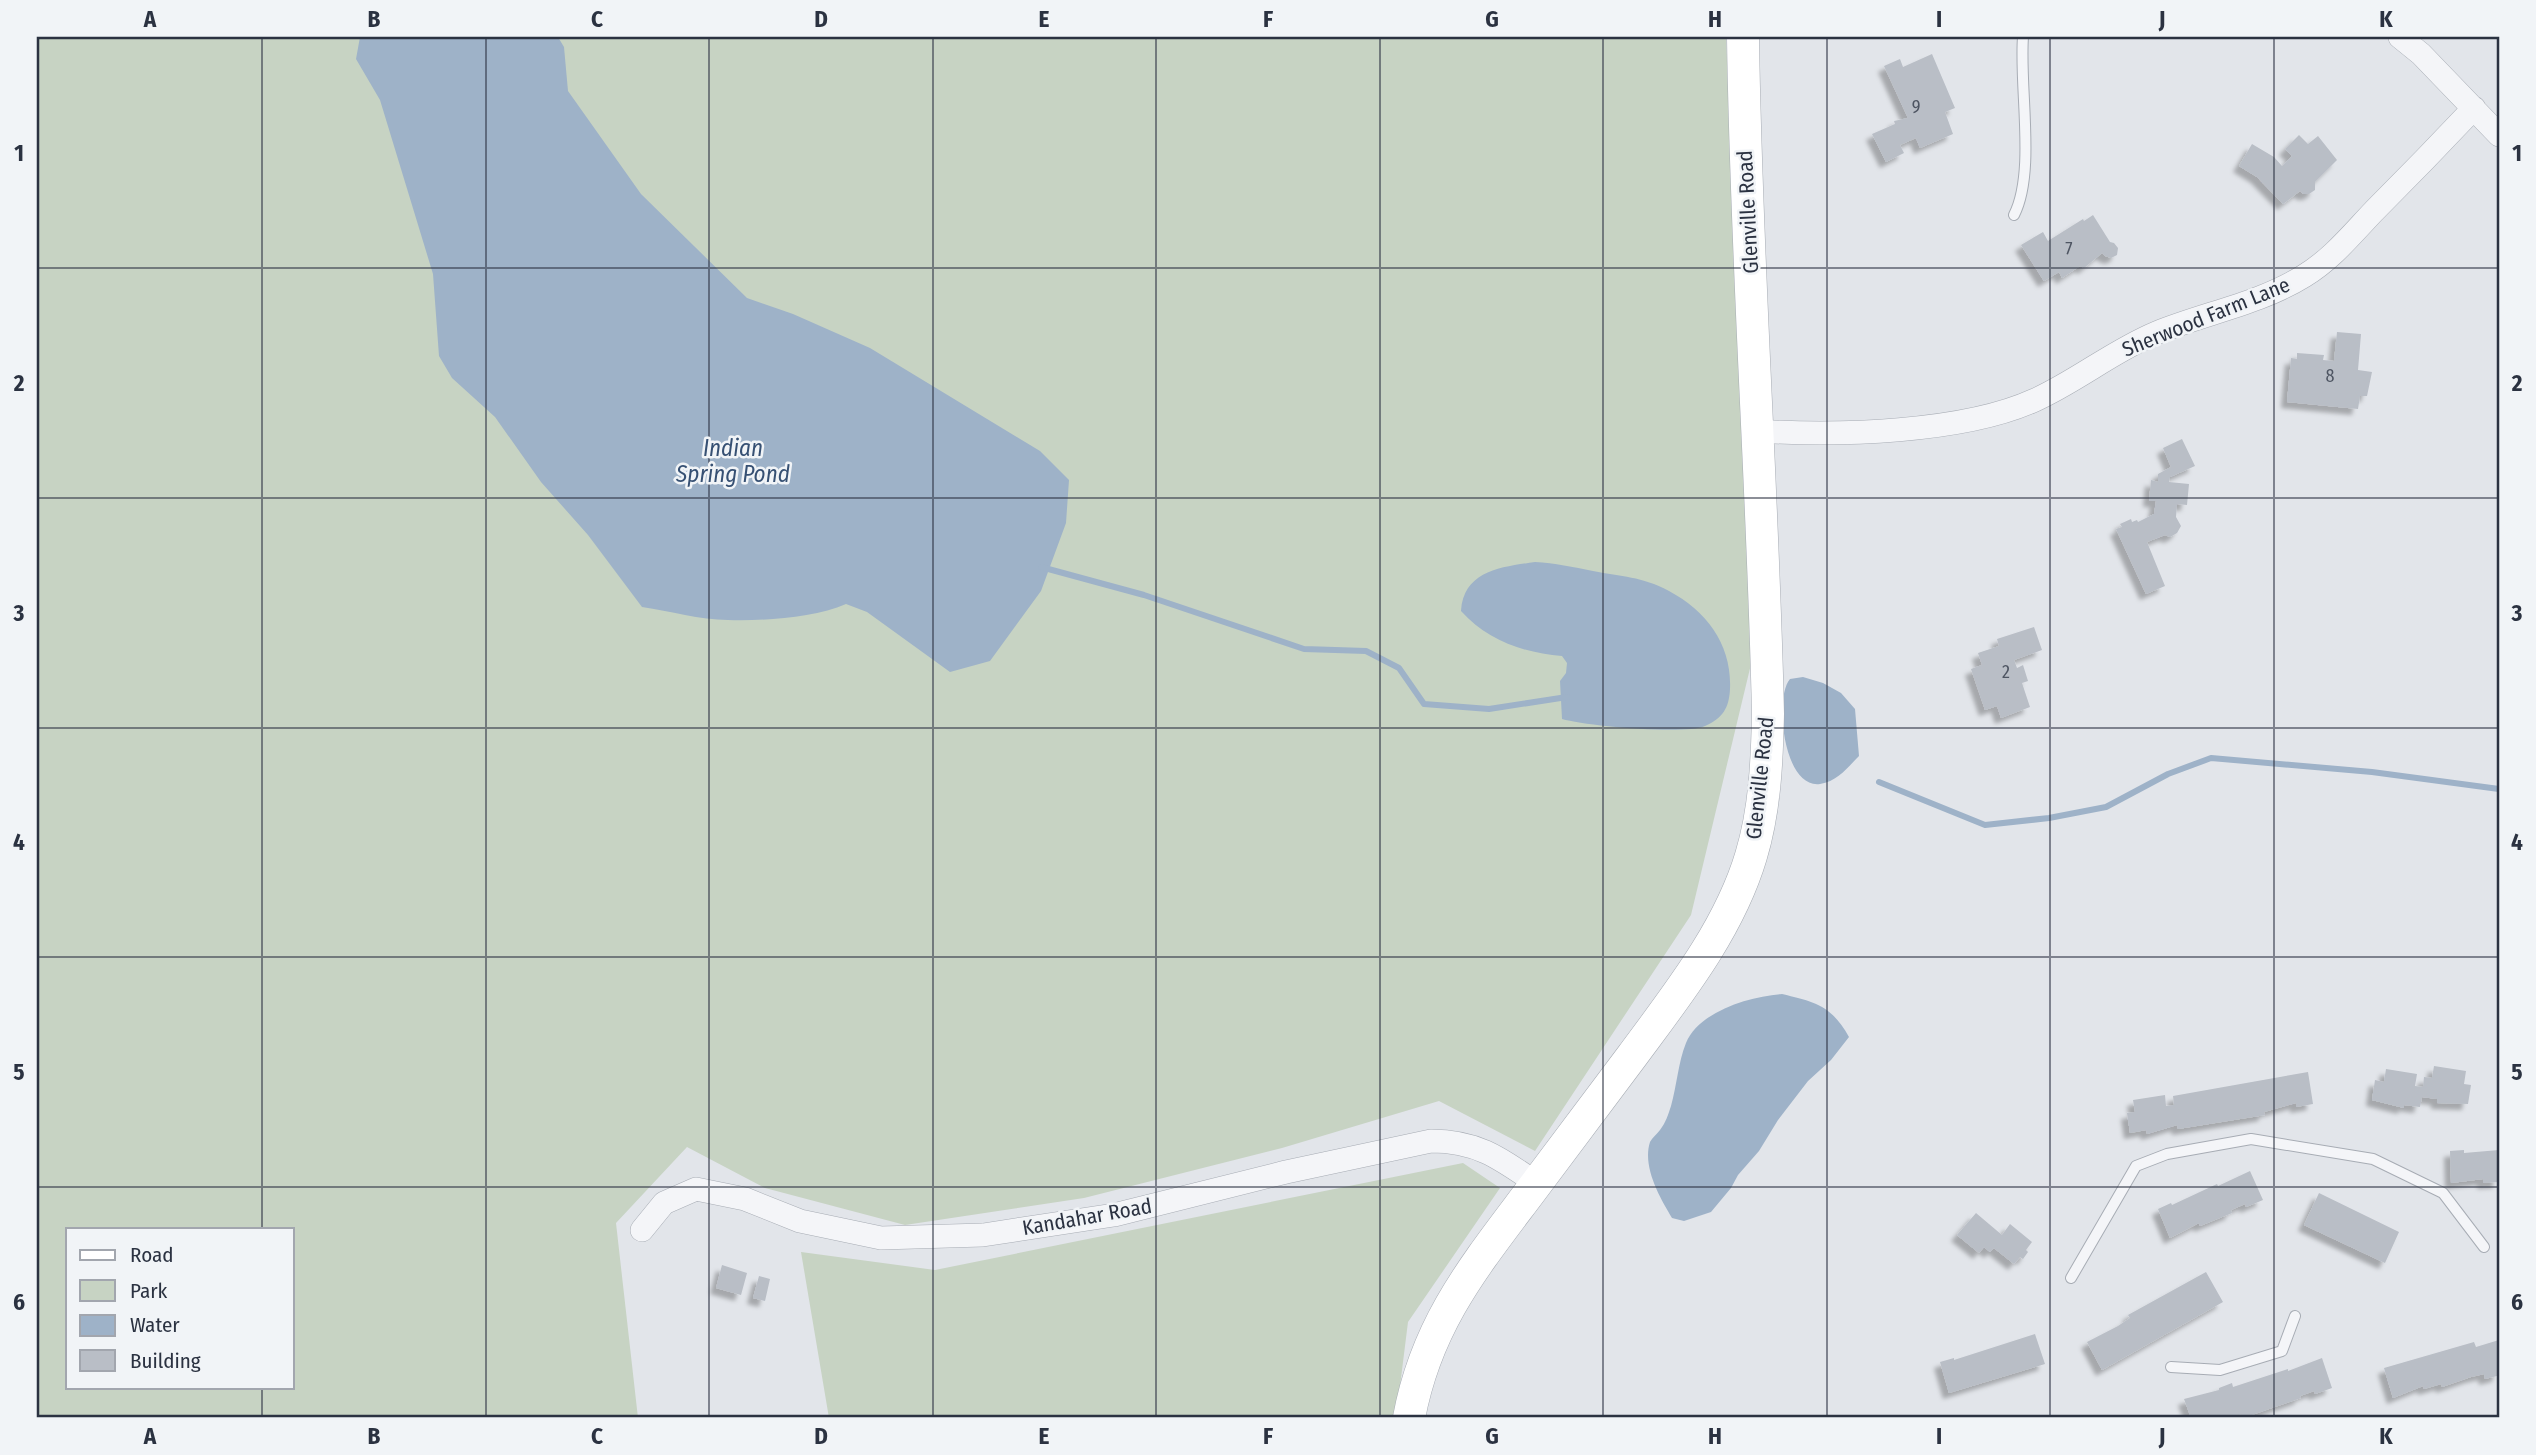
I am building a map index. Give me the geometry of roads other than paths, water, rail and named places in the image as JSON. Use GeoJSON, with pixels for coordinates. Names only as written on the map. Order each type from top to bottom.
{"type":"FeatureCollection","features":[{"type":"Feature","properties":{"kind":"main road","name":"Glenville Road"},"geometry":{"type":"LineString","coordinates":[[1409,1418],[1415,1386],[1441,1319],[1472,1267],[1660,1017],[1702,956],[1733,903],[1751,857],[1760,818],[1767,758],[1768,714],[1743,37]]}},
{"type":"Feature","properties":{"kind":"street"},"geometry":{"type":"LineString","coordinates":[[2400,37],[2421,54],[2499,135]]}},
{"type":"Feature","properties":{"kind":"street","name":"Sherwood Farm Lane"},"geometry":{"type":"LineString","coordinates":[[1758,431],[1864,432],[1941,424],[1991,416],[2036,400],[2135,342],[2180,323],[2264,296],[2305,276],[2333,254],[2474,108]]}},
{"type":"Feature","properties":{"kind":"street","name":"Kandahar Road"},"geometry":{"type":"LineString","coordinates":[[642,1230],[664,1203],[696,1189],[745,1199],[800,1221],[881,1238],[983,1235],[1114,1215],[1286,1172],[1431,1141],[1473,1145],[1495,1155],[1536,1184]]}},
{"type":"Feature","properties":{"kind":"lane"},"geometry":{"type":"LineString","coordinates":[[2014,215],[2021,202],[2025,177],[2022,37]]}},
{"type":"Feature","properties":{"kind":"lane"},"geometry":{"type":"LineString","coordinates":[[2071,1278],[2136,1166],[2167,1154],[2251,1139],[2373,1159],[2443,1192],[2484,1247]]}},
{"type":"Feature","properties":{"kind":"lane"},"geometry":{"type":"LineString","coordinates":[[2171,1367],[2220,1370],[2282,1351],[2295,1316]]}},
{"type":"Feature","properties":{"kind":"water","name":"Indian Spring Pond"},"geometry":{"type":"Polygon","coordinates":[[[360,37],[558,37],[564,47],[568,91],[641,194],[747,298],[793,314],[870,348],[1040,451],[1069,480],[1066,523],[1041,591],[990,661],[950,672],[867,612],[846,604],[819,613],[742,620],[707,619],[642,607],[588,535],[541,482],[495,417],[452,378],[439,356],[433,274],[380,100],[356,59],[360,37]]]}},
{"type":"Feature","properties":{"kind":"water"},"geometry":{"type":"Polygon","coordinates":[[[1535,562],[1640,580],[1659,586],[1683,599],[1715,632],[1727,658],[1730,689],[1721,716],[1705,726],[1678,730],[1613,727],[1562,719],[1560,681],[1566,673],[1567,663],[1562,656],[1533,652],[1507,643],[1482,630],[1461,611],[1469,587],[1477,579],[1498,569],[1535,562]]]}},
{"type":"Feature","properties":{"kind":"water"},"geometry":{"type":"Polygon","coordinates":[[[1803,677],[1823,683],[1841,693],[1855,709],[1859,756],[1837,777],[1820,784],[1807,782],[1797,772],[1785,740],[1785,689],[1790,679],[1803,677]]]}},
{"type":"Feature","properties":{"kind":"water"},"geometry":{"type":"Polygon","coordinates":[[[1782,994],[1829,1011],[1849,1037],[1831,1060],[1808,1081],[1778,1120],[1759,1151],[1711,1212],[1684,1221],[1672,1218],[1650,1172],[1648,1152],[1650,1142],[1662,1127],[1669,1112],[1686,1043],[1702,1022],[1727,1007],[1782,994]]]}},
{"type":"Feature","properties":{"kind":"waterway"},"geometry":{"type":"LineString","coordinates":[[1041,567],[1144,595],[1304,649],[1366,651],[1399,668],[1424,704],[1489,709],[1567,697]]}},
{"type":"Feature","properties":{"kind":"waterway"},"geometry":{"type":"LineString","coordinates":[[1879,782],[1985,825],[2049,818],[2106,807],[2168,774],[2211,758],[2372,772],[2499,789]]}}]}
